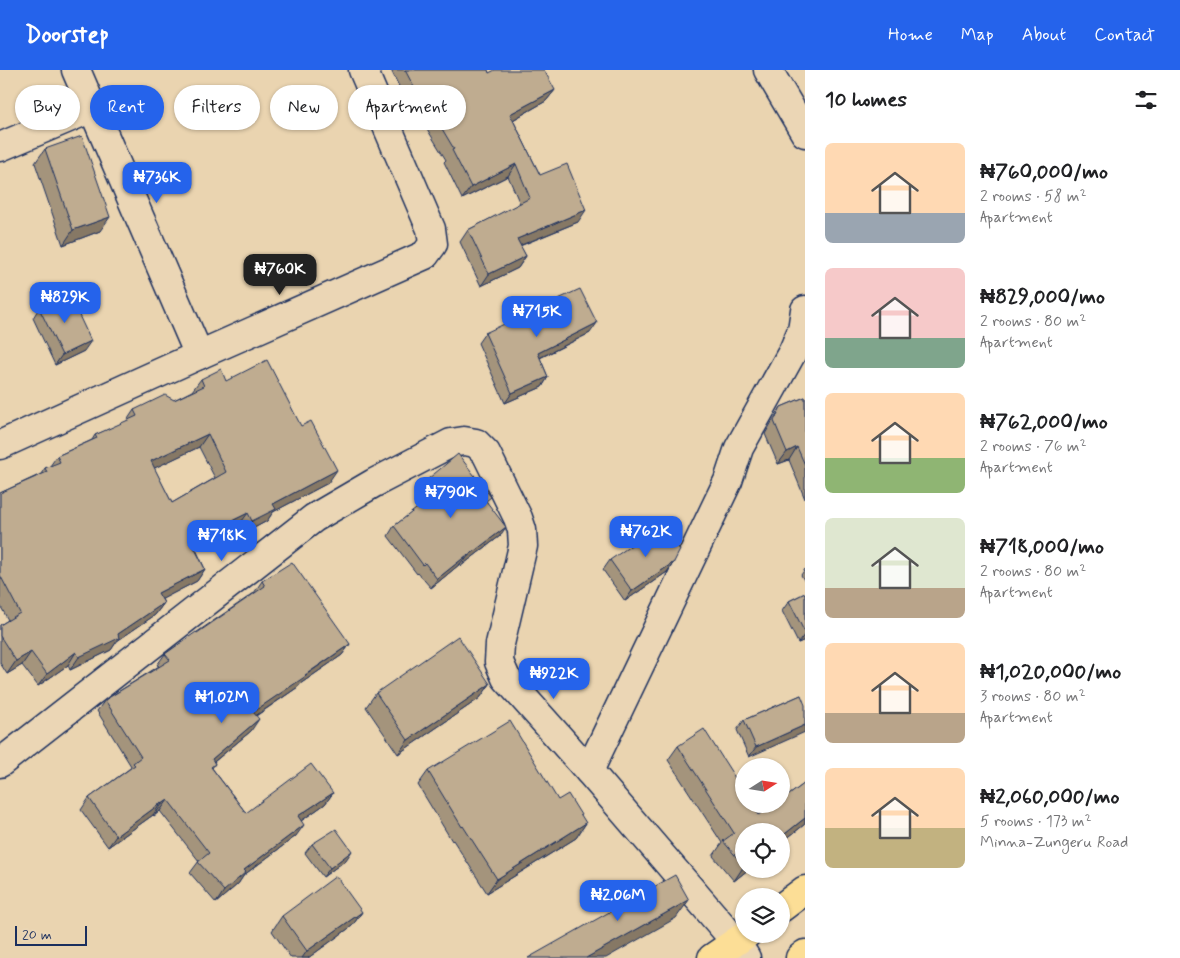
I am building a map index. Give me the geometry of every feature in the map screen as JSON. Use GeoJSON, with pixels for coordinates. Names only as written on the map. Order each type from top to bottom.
{"type":"FeatureCollection","features":[{"type":"Feature","properties":{"kind":"main road"},"geometry":{"type":"LineString","coordinates":[[790,901],[805,890]]}},
{"type":"Feature","properties":{"kind":"main road"},"geometry":{"type":"LineString","coordinates":[[712,958],[743,945]]}},
{"type":"Feature","properties":{"kind":"main road"},"geometry":{"type":"LineString","coordinates":[[800,958],[805,954]]}},
{"type":"Feature","properties":{"kind":"street"},"geometry":{"type":"LineString","coordinates":[[76,70],[90,103]]}},
{"type":"Feature","properties":{"kind":"street"},"geometry":{"type":"LineString","coordinates":[[0,445],[425,255],[433,244],[431,229],[363,70]]}},
{"type":"Feature","properties":{"kind":"street"},"geometry":{"type":"LineString","coordinates":[[768,70],[805,133]]}},
{"type":"Feature","properties":{"kind":"street"},"geometry":{"type":"LineString","coordinates":[[0,146],[90,109]]}},
{"type":"Feature","properties":{"kind":"street"},"geometry":{"type":"LineString","coordinates":[[102,130],[199,355]]}},
{"type":"Feature","properties":{"kind":"street"},"geometry":{"type":"LineString","coordinates":[[589,771],[728,481],[740,448],[793,351],[802,330],[805,310]]}},
{"type":"Feature","properties":{"kind":"street"},"geometry":{"type":"LineString","coordinates":[[0,763],[314,518],[374,483],[451,443],[464,441],[476,443],[486,453],[522,530],[522,546],[500,644],[499,662],[506,678],[743,945]]}},
{"type":"Feature","properties":{"kind":"building"},"geometry":{"type":"Polygon","coordinates":[[[405,70],[488,70],[489,73],[495,70],[544,70],[555,90],[510,114],[540,175],[567,164],[586,210],[517,239],[526,256],[489,274],[468,230],[530,198],[516,164],[471,187],[452,150],[454,149],[443,130],[466,130],[466,85],[413,85],[405,70]]]}},
{"type":"Feature","properties":{"kind":"building"},"geometry":{"type":"Polygon","coordinates":[[[82,136],[110,217],[73,230],[45,149],[82,136]]]}},
{"type":"Feature","properties":{"kind":"building"},"geometry":{"type":"Polygon","coordinates":[[[580,289],[597,323],[538,353],[548,377],[512,393],[485,333],[580,289]]]}},
{"type":"Feature","properties":{"kind":"building"},"geometry":{"type":"Polygon","coordinates":[[[69,294],[91,341],[62,355],[39,308],[69,294]]]}},
{"type":"Feature","properties":{"kind":"building"},"geometry":{"type":"Polygon","coordinates":[[[267,360],[301,426],[311,421],[337,470],[273,504],[276,509],[252,521],[248,513],[191,541],[205,569],[158,593],[164,603],[118,634],[119,638],[79,657],[76,652],[47,674],[31,652],[16,661],[0,636],[0,625],[20,613],[0,575],[0,493],[47,472],[45,468],[60,462],[57,456],[97,438],[95,435],[137,416],[134,410],[165,395],[174,400],[204,386],[201,379],[221,369],[226,381],[267,360]],[[208,434],[151,461],[172,503],[226,472],[208,434]]]}},
{"type":"Feature","properties":{"kind":"building"},"geometry":{"type":"Polygon","coordinates":[[[805,397],[805,465],[797,447],[787,452],[774,421],[781,407],[805,397]]]}},
{"type":"Feature","properties":{"kind":"building"},"geometry":{"type":"Polygon","coordinates":[[[458,454],[491,497],[486,501],[506,527],[437,579],[425,563],[423,565],[394,526],[438,492],[428,479],[458,454]]]}},
{"type":"Feature","properties":{"kind":"building"},"geometry":{"type":"Polygon","coordinates":[[[662,524],[680,550],[674,562],[632,591],[610,560],[662,524]]]}},
{"type":"Feature","properties":{"kind":"building"},"geometry":{"type":"Polygon","coordinates":[[[292,562],[350,644],[253,712],[259,719],[212,759],[215,764],[211,767],[246,813],[311,764],[333,793],[298,816],[304,825],[244,870],[246,872],[224,891],[198,862],[209,853],[168,800],[161,803],[116,836],[89,798],[135,765],[133,763],[141,757],[105,700],[170,660],[165,654],[265,586],[262,581],[292,562]]]}},
{"type":"Feature","properties":{"kind":"building"},"geometry":{"type":"Polygon","coordinates":[[[805,593],[805,633],[789,601],[805,593]]]}},
{"type":"Feature","properties":{"kind":"building"},"geometry":{"type":"Polygon","coordinates":[[[458,636],[490,684],[408,740],[376,693],[458,636]]]}},
{"type":"Feature","properties":{"kind":"building"},"geometry":{"type":"Polygon","coordinates":[[[801,695],[805,705],[805,725],[756,747],[744,720],[801,695]]]}},
{"type":"Feature","properties":{"kind":"building"},"geometry":{"type":"Polygon","coordinates":[[[510,721],[558,800],[568,794],[586,823],[497,879],[428,771],[510,721]]]}},
{"type":"Feature","properties":{"kind":"building"},"geometry":{"type":"Polygon","coordinates":[[[704,729],[735,778],[735,813],[758,813],[759,815],[762,813],[790,813],[790,794],[805,783],[805,818],[790,830],[790,823],[735,823],[735,855],[723,841],[734,833],[678,746],[704,729]]]}},
{"type":"Feature","properties":{"kind":"building"},"geometry":{"type":"Polygon","coordinates":[[[336,829],[352,851],[330,868],[312,844],[336,829]]]}},
{"type":"Feature","properties":{"kind":"building"},"geometry":{"type":"Polygon","coordinates":[[[675,875],[689,900],[586,958],[528,958],[675,875]]]}},
{"type":"Feature","properties":{"kind":"building"},"geometry":{"type":"Polygon","coordinates":[[[336,876],[362,912],[307,951],[282,916],[336,876]]]}}]}
